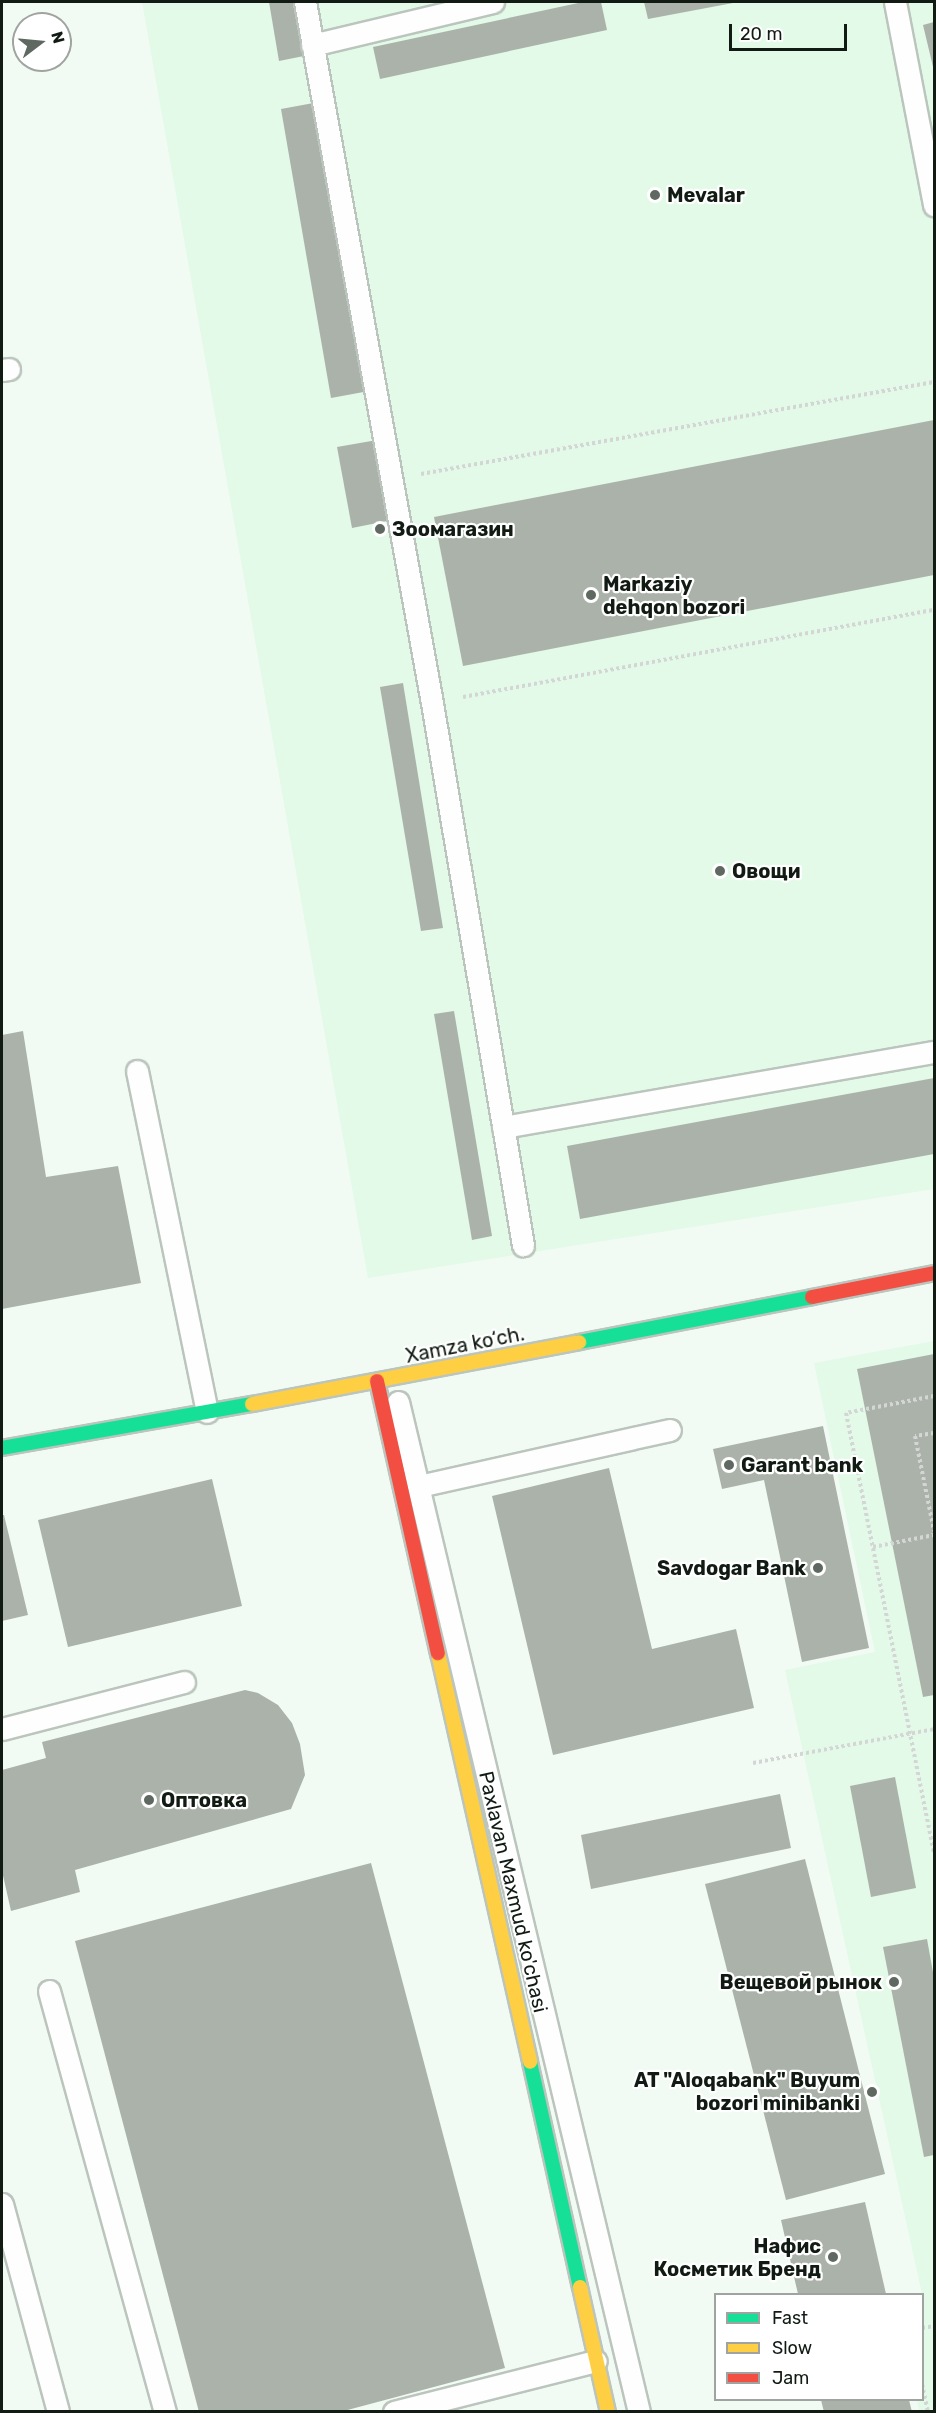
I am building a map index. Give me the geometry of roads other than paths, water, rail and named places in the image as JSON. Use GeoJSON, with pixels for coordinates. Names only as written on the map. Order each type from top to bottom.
{"type":"FeatureCollection","features":[{"type":"Feature","properties":{"kind":"street","name":"Xamza ko‘ch."},"geometry":{"type":"LineString","coordinates":[[2,1448],[385,1380],[934,1273]]}},
{"type":"Feature","properties":{"kind":"street","name":"Paxlavan Maxmud ko'chasi"},"geometry":{"type":"LineString","coordinates":[[385,1380],[477,1819],[608,2412]]}},
{"type":"Feature","properties":{"kind":"lane"},"geometry":{"type":"LineString","coordinates":[[305,2],[432,703],[523,1245]]}},
{"type":"Feature","properties":{"kind":"lane"},"geometry":{"type":"LineString","coordinates":[[312,45],[493,2]]}},
{"type":"Feature","properties":{"kind":"lane"},"geometry":{"type":"LineString","coordinates":[[895,2],[934,205]]}},
{"type":"Feature","properties":{"kind":"lane"},"geometry":{"type":"LineString","coordinates":[[503,1127],[934,1052]]}},
{"type":"Feature","properties":{"kind":"lane"},"geometry":{"type":"LineString","coordinates":[[137,1071],[207,1412]]}},
{"type":"Feature","properties":{"kind":"lane"},"geometry":{"type":"LineString","coordinates":[[385,1380],[418,1486],[639,2412]]}},
{"type":"Feature","properties":{"kind":"lane"},"geometry":{"type":"LineString","coordinates":[[418,1486],[670,1430]]}},
{"type":"Feature","properties":{"kind":"lane"},"geometry":{"type":"LineString","coordinates":[[2,1729],[184,1682]]}},
{"type":"Feature","properties":{"kind":"lane"},"geometry":{"type":"LineString","coordinates":[[49,1991],[165,2412]]}},
{"type":"Feature","properties":{"kind":"lane"},"geometry":{"type":"LineString","coordinates":[[2,2204],[57,2412]]}},
{"type":"Feature","properties":{"kind":"lane"},"geometry":{"type":"LineString","coordinates":[[394,2412],[596,2361]]}},
{"type":"Feature","properties":{"kind":"place","name":"Mevalar"},"geometry":{"type":"Point","coordinates":[655,195]}},
{"type":"Feature","properties":{"kind":"place","name":"Зоомагазин"},"geometry":{"type":"Point","coordinates":[380,529]}},
{"type":"Feature","properties":{"kind":"place","name":"Markaziy dehqon bozori"},"geometry":{"type":"Point","coordinates":[591,595]}},
{"type":"Feature","properties":{"kind":"place","name":"Овощи"},"geometry":{"type":"Point","coordinates":[720,871]}},
{"type":"Feature","properties":{"kind":"place","name":"Garant bank"},"geometry":{"type":"Point","coordinates":[729,1465]}},
{"type":"Feature","properties":{"kind":"place","name":"Savdogar Bank"},"geometry":{"type":"Point","coordinates":[818,1568]}},
{"type":"Feature","properties":{"kind":"place","name":"Оптовка"},"geometry":{"type":"Point","coordinates":[149,1800]}},
{"type":"Feature","properties":{"kind":"place","name":"Вещевой рынок"},"geometry":{"type":"Point","coordinates":[894,1982]}},
{"type":"Feature","properties":{"kind":"place","name":"AT \"Aloqabank\" Buyum bozori minibanki"},"geometry":{"type":"Point","coordinates":[872,2092]}},
{"type":"Feature","properties":{"kind":"place","name":"Нафис Косметик Бренд"},"geometry":{"type":"Point","coordinates":[833,2257]}}]}
